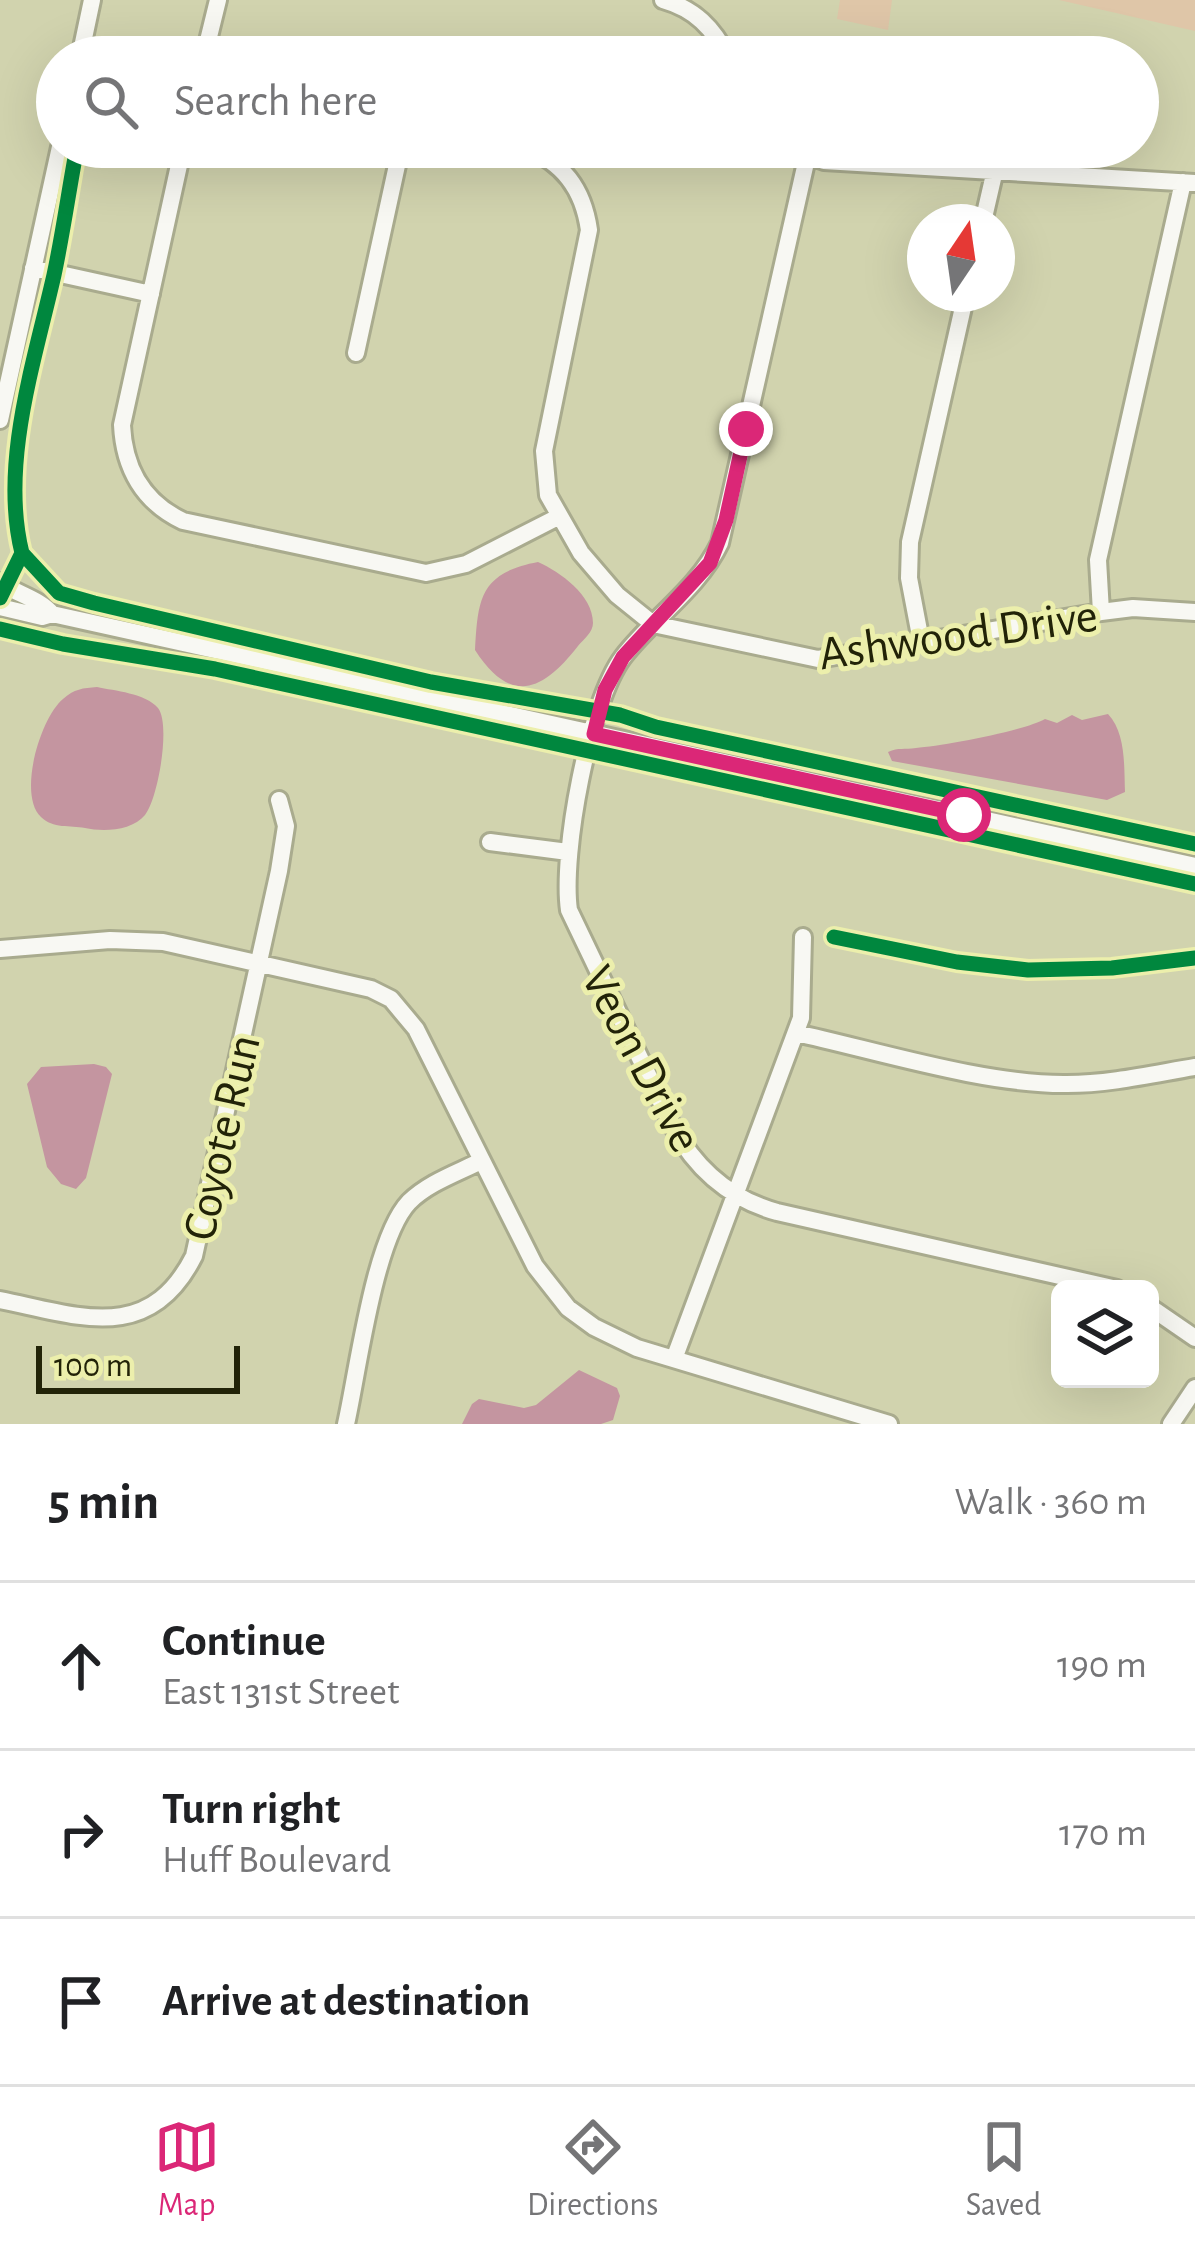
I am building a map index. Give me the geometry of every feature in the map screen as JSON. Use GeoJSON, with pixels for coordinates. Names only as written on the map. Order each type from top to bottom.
{"type":"FeatureCollection","features":[{"type":"Feature","properties":{"kind":"street"},"geometry":{"type":"LineString","coordinates":[[84,36],[92,0]]}},
{"type":"Feature","properties":{"kind":"street"},"geometry":{"type":"LineString","coordinates":[[209,36],[218,0]]}},
{"type":"Feature","properties":{"kind":"street"},"geometry":{"type":"LineString","coordinates":[[663,0],[698,16],[715,36]]}},
{"type":"Feature","properties":{"kind":"street"},"geometry":{"type":"LineString","coordinates":[[0,420],[55,168]]}},
{"type":"Feature","properties":{"kind":"street"},"geometry":{"type":"LineString","coordinates":[[178,168],[122,425],[123,446],[138,483],[167,514],[426,573],[466,565],[558,518]]}},
{"type":"Feature","properties":{"kind":"street"},"geometry":{"type":"LineString","coordinates":[[356,353],[396,168]]}},
{"type":"Feature","properties":{"kind":"street"},"geometry":{"type":"LineString","coordinates":[[561,168],[582,199],[589,230],[544,452],[548,495],[580,553],[617,595],[653,624]]}},
{"type":"Feature","properties":{"kind":"street","name":"Veon Drive"},"geometry":{"type":"LineString","coordinates":[[805,168],[719,542],[710,563],[612,674],[568,852],[567,898],[577,933],[682,1143],[711,1179],[777,1212],[1077,1280]]}},
{"type":"Feature","properties":{"kind":"street"},"geometry":{"type":"LineString","coordinates":[[964,168],[1189,182],[1100,548],[1101,612]]}},
{"type":"Feature","properties":{"kind":"street"},"geometry":{"type":"LineString","coordinates":[[987,204],[995,170]]}},
{"type":"Feature","properties":{"kind":"street"},"geometry":{"type":"LineString","coordinates":[[33,268],[151,294]]}},
{"type":"Feature","properties":{"kind":"street"},"geometry":{"type":"LineString","coordinates":[[921,640],[909,578],[910,542],[962,312]]}},
{"type":"Feature","properties":{"kind":"street"},"geometry":{"type":"LineString","coordinates":[[0,582],[52,614]]}},
{"type":"Feature","properties":{"kind":"street"},"geometry":{"type":"LineString","coordinates":[[0,608],[42,617],[52,614],[1195,866]]}},
{"type":"Feature","properties":{"kind":"street","name":"Ashwood Drive"},"geometry":{"type":"LineString","coordinates":[[653,624],[804,658],[842,657],[1101,612],[1154,608],[1195,612]]}},
{"type":"Feature","properties":{"kind":"street","name":"Coyote Run"},"geometry":{"type":"LineString","coordinates":[[0,1300],[84,1317],[124,1317],[155,1305],[184,1275],[194,1256],[285,837],[279,800]]}},
{"type":"Feature","properties":{"kind":"street"},"geometry":{"type":"LineString","coordinates":[[490,842],[568,852]]}},
{"type":"Feature","properties":{"kind":"street"},"geometry":{"type":"LineString","coordinates":[[674,1359],[796,1033],[803,1006],[803,937]]}},
{"type":"Feature","properties":{"kind":"street"},"geometry":{"type":"LineString","coordinates":[[0,949],[146,940],[351,983],[391,999],[416,1029],[535,1266],[568,1308],[622,1342],[890,1424]]}},
{"type":"Feature","properties":{"kind":"street"},"geometry":{"type":"LineString","coordinates":[[796,1033],[999,1078],[1047,1084],[1112,1081],[1195,1066]]}},
{"type":"Feature","properties":{"kind":"street"},"geometry":{"type":"LineString","coordinates":[[346,1424],[396,1218],[417,1195],[481,1161]]}},
{"type":"Feature","properties":{"kind":"street"},"geometry":{"type":"LineString","coordinates":[[1159,1313],[1195,1338]]}},
{"type":"Feature","properties":{"kind":"street"},"geometry":{"type":"LineString","coordinates":[[1171,1424],[1195,1388]]}},
{"type":"Feature","properties":{"kind":"shaded area"},"geometry":{"type":"Polygon","coordinates":[[[840,0],[892,0],[888,30],[837,19],[840,0]]]}},
{"type":"Feature","properties":{"kind":"shaded area"},"geometry":{"type":"Polygon","coordinates":[[[1059,0],[1195,0],[1195,31],[1059,0]]]}},
{"type":"Feature","properties":{"kind":"shaded area"},"geometry":{"type":"Polygon","coordinates":[[[538,562],[581,594],[592,613],[593,626],[565,661],[540,682],[514,685],[488,668],[475,650],[478,617],[493,581],[538,562]]]}},
{"type":"Feature","properties":{"kind":"shaded area"},"geometry":{"type":"Polygon","coordinates":[[[97,687],[138,696],[158,708],[163,745],[150,806],[139,820],[117,829],[51,823],[34,806],[31,791],[40,738],[63,699],[97,687]]]}},
{"type":"Feature","properties":{"kind":"shaded area"},"geometry":{"type":"Polygon","coordinates":[[[1108,714],[1121,740],[1125,792],[1107,800],[892,761],[888,752],[982,737],[1045,719],[1057,723],[1072,715],[1082,720],[1108,714]]]}},
{"type":"Feature","properties":{"kind":"shaded area"},"geometry":{"type":"Polygon","coordinates":[[[94,1064],[112,1074],[86,1178],[76,1189],[61,1184],[47,1167],[27,1084],[41,1067],[94,1064]]]}},
{"type":"Feature","properties":{"kind":"shaded area"},"geometry":{"type":"Polygon","coordinates":[[[579,1370],[617,1388],[620,1396],[613,1420],[601,1424],[462,1424],[479,1399],[524,1408],[536,1405],[579,1370]]]}},
{"type":"Feature","properties":{"kind":"cycle path"},"geometry":{"type":"LineString","coordinates":[[0,598],[22,553],[16,519],[17,450],[73,168]]}},
{"type":"Feature","properties":{"kind":"cycle path"},"geometry":{"type":"LineString","coordinates":[[22,553],[59,593],[94,603],[431,682],[620,715],[656,727],[1195,844]]}},
{"type":"Feature","properties":{"kind":"cycle path"},"geometry":{"type":"LineString","coordinates":[[0,629],[215,669],[1195,884]]}},
{"type":"Feature","properties":{"kind":"cycle path"},"geometry":{"type":"LineString","coordinates":[[834,937],[957,962],[1028,970],[1112,968],[1195,958]]}},
{"type":"Feature","properties":{"kind":"route"},"geometry":{"type":"LineString","coordinates":[[746,429],[726,520],[710,563],[623,657],[605,690],[594,734],[964,815]]}}]}
